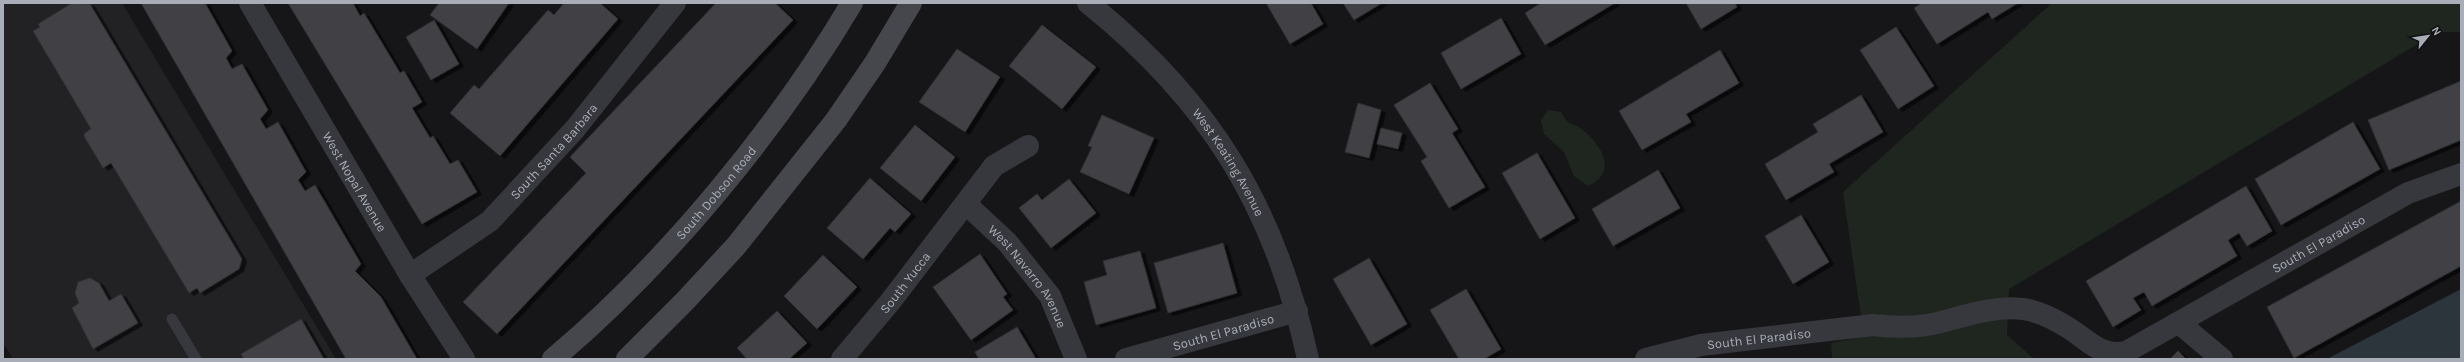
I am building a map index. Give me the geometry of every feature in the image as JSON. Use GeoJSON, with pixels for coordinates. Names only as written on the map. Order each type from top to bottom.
{"type":"FeatureCollection","features":[{"type":"Feature","properties":{"kind":"main road","name":"South Dobson Road"},"geometry":{"type":"LineString","coordinates":[[554,359],[631,286],[687,226],[737,167],[798,85],[852,3]]}},
{"type":"Feature","properties":{"kind":"main road"},"geometry":{"type":"LineString","coordinates":[[627,359],[685,301],[736,246],[836,120],[875,63],[911,3]]}},
{"type":"Feature","properties":{"kind":"street","name":"West Nopal Avenue"},"geometry":{"type":"LineString","coordinates":[[250,3],[410,275],[464,359]]}},
{"type":"Feature","properties":{"kind":"street","name":"South Santa Barbara"},"geometry":{"type":"LineString","coordinates":[[410,275],[490,221],[575,129],[675,3]]}},
{"type":"Feature","properties":{"kind":"street","name":"West Keating Avenue"},"geometry":{"type":"LineString","coordinates":[[1088,3],[1135,43],[1161,70],[1223,145],[1263,217],[1297,312],[1308,359]]}},
{"type":"Feature","properties":{"kind":"street","name":"South Yucca"},"geometry":{"type":"LineString","coordinates":[[842,359],[890,302],[994,166],[1028,146]]}},
{"type":"Feature","properties":{"kind":"street","name":"South El Paradiso"},"geometry":{"type":"LineString","coordinates":[[1646,359],[1701,352],[1873,325],[1898,314],[1948,308],[1967,313],[2022,309],[2046,315],[2068,328],[2092,346],[2108,353],[2118,354],[2179,323],[2408,194],[2461,174]]}},
{"type":"Feature","properties":{"kind":"street","name":"West Navarro Avenue"},"geometry":{"type":"LineString","coordinates":[[966,204],[1007,242],[1050,296],[1076,359]]}},
{"type":"Feature","properties":{"kind":"street","name":"South El Paradiso"},"geometry":{"type":"LineString","coordinates":[[1126,359],[1297,312]]}},
{"type":"Feature","properties":{"kind":"street"},"geometry":{"type":"LineString","coordinates":[[2179,323],[2222,359]]}},
{"type":"Feature","properties":{"kind":"lane"},"geometry":{"type":"LineString","coordinates":[[172,319],[196,359]]}},
{"type":"Feature","properties":{"kind":"shaded area"},"geometry":{"type":"Polygon","coordinates":[[[3,3],[122,3],[336,359],[13,359],[3,343],[3,3]]]}},
{"type":"Feature","properties":{"kind":"shaded area"},"geometry":{"type":"Polygon","coordinates":[[[2052,3],[2461,3],[2461,32],[2438,32],[2009,289],[2007,335],[2034,359],[1832,359],[1831,343],[1864,337],[1843,192],[2052,3]]]}},
{"type":"Feature","properties":{"kind":"shaded area"},"geometry":{"type":"Polygon","coordinates":[[[1548,110],[1561,112],[1568,122],[1587,133],[1600,149],[1605,165],[1603,173],[1598,180],[1588,186],[1574,176],[1564,152],[1544,134],[1541,120],[1548,110]]]}},
{"type":"Feature","properties":{"kind":"shaded area"},"geometry":{"type":"Polygon","coordinates":[[[2461,289],[2461,359],[2327,359],[2461,289]]]}},
{"type":"Feature","properties":{"kind":"building"},"geometry":{"type":"Polygon","coordinates":[[[72,3],[90,4],[242,259],[239,269],[200,293],[197,288],[189,293],[111,163],[103,168],[84,136],[85,133],[91,129],[33,31],[40,27],[38,24],[72,3]]]}},
{"type":"Feature","properties":{"kind":"building"},"geometry":{"type":"Polygon","coordinates":[[[141,3],[205,3],[232,51],[226,58],[232,69],[242,64],[268,110],[260,119],[266,129],[278,122],[306,172],[298,180],[305,191],[315,185],[361,264],[355,271],[381,297],[417,359],[346,359],[141,3]]]}},
{"type":"Feature","properties":{"kind":"building"},"geometry":{"type":"Polygon","coordinates":[[[288,3],[353,3],[360,16],[364,13],[400,73],[404,71],[422,102],[412,108],[430,138],[433,136],[450,164],[458,160],[477,192],[422,224],[288,3]]]}},
{"type":"Feature","properties":{"kind":"building"},"geometry":{"type":"Polygon","coordinates":[[[439,3],[509,3],[477,49],[430,15],[439,3]]]}},
{"type":"Feature","properties":{"kind":"building"},"geometry":{"type":"Polygon","coordinates":[[[564,3],[600,3],[618,19],[500,156],[450,113],[474,85],[479,89],[548,10],[554,15],[564,3]]]}},
{"type":"Feature","properties":{"kind":"building"},"geometry":{"type":"Polygon","coordinates":[[[716,3],[775,3],[793,20],[497,334],[463,302],[586,173],[570,157],[716,3]]]}},
{"type":"Feature","properties":{"kind":"building"},"geometry":{"type":"Polygon","coordinates":[[[1266,3],[1311,3],[1323,24],[1290,44],[1266,3]]]}},
{"type":"Feature","properties":{"kind":"building"},"geometry":{"type":"Polygon","coordinates":[[[1343,3],[1382,3],[1354,20],[1343,3]]]}},
{"type":"Feature","properties":{"kind":"building"},"geometry":{"type":"Polygon","coordinates":[[[1541,3],[1615,3],[1545,45],[1525,13],[1541,3]]]}},
{"type":"Feature","properties":{"kind":"building"},"geometry":{"type":"Polygon","coordinates":[[[1686,3],[1735,3],[1737,7],[1701,29],[1686,3]]]}},
{"type":"Feature","properties":{"kind":"building"},"geometry":{"type":"Polygon","coordinates":[[[1922,3],[2018,3],[1992,19],[1988,12],[1937,44],[1914,8],[1922,3]]]}},
{"type":"Feature","properties":{"kind":"building"},"geometry":{"type":"Polygon","coordinates":[[[1501,18],[1521,54],[1461,89],[1441,53],[1501,18]]]}},
{"type":"Feature","properties":{"kind":"building"},"geometry":{"type":"Polygon","coordinates":[[[434,20],[459,64],[431,80],[406,37],[434,20]]]}},
{"type":"Feature","properties":{"kind":"building"},"geometry":{"type":"Polygon","coordinates":[[[1042,25],[1096,67],[1062,109],[1009,66],[1042,25]]]}},
{"type":"Feature","properties":{"kind":"building"},"geometry":{"type":"Polygon","coordinates":[[[1896,27],[1934,86],[1898,109],[1860,50],[1896,27]]]}},
{"type":"Feature","properties":{"kind":"building"},"geometry":{"type":"Polygon","coordinates":[[[957,49],[1000,77],[965,132],[919,102],[957,49]]]}},
{"type":"Feature","properties":{"kind":"building"},"geometry":{"type":"Polygon","coordinates":[[[1720,50],[1739,83],[1686,114],[1691,122],[1642,150],[1619,111],[1720,50]]]}},
{"type":"Feature","properties":{"kind":"building"},"geometry":{"type":"Polygon","coordinates":[[[2461,81],[2461,140],[2389,170],[2368,120],[2461,81]]]}},
{"type":"Feature","properties":{"kind":"building"},"geometry":{"type":"Polygon","coordinates":[[[1430,83],[1458,129],[1452,133],[1485,187],[1449,208],[1421,161],[1427,157],[1394,105],[1430,83]]]}},
{"type":"Feature","properties":{"kind":"building"},"geometry":{"type":"Polygon","coordinates":[[[1861,95],[1883,132],[1829,164],[1834,172],[1786,200],[1765,164],[1818,132],[1813,124],[1861,95]]]}},
{"type":"Feature","properties":{"kind":"building"},"geometry":{"type":"Polygon","coordinates":[[[1358,103],[1381,110],[1369,158],[1345,152],[1358,103]]]}},
{"type":"Feature","properties":{"kind":"building"},"geometry":{"type":"Polygon","coordinates":[[[1102,115],[1154,138],[1129,194],[1080,172],[1092,147],[1088,146],[1102,115]]]}},
{"type":"Feature","properties":{"kind":"building"},"geometry":{"type":"Polygon","coordinates":[[[2353,122],[2380,169],[2281,225],[2255,179],[2353,122]]]}},
{"type":"Feature","properties":{"kind":"building"},"geometry":{"type":"Polygon","coordinates":[[[915,125],[955,157],[921,201],[880,168],[915,125]]]}},
{"type":"Feature","properties":{"kind":"building"},"geometry":{"type":"Polygon","coordinates":[[[1381,128],[1402,133],[1398,149],[1377,144],[1381,128]]]}},
{"type":"Feature","properties":{"kind":"building"},"geometry":{"type":"Polygon","coordinates":[[[1537,153],[1575,218],[1540,239],[1502,173],[1537,153]]]}},
{"type":"Feature","properties":{"kind":"building"},"geometry":{"type":"Polygon","coordinates":[[[1658,170],[1680,208],[1613,246],[1592,209],[1658,170]]]}},
{"type":"Feature","properties":{"kind":"building"},"geometry":{"type":"Polygon","coordinates":[[[870,178],[911,214],[895,232],[890,228],[863,259],[827,228],[870,178]]]}},
{"type":"Feature","properties":{"kind":"building"},"geometry":{"type":"Polygon","coordinates":[[[1069,179],[1096,213],[1051,248],[1019,208],[1037,194],[1042,200],[1069,179]]]}},
{"type":"Feature","properties":{"kind":"building"},"geometry":{"type":"Polygon","coordinates":[[[2246,186],[2272,231],[2247,246],[2239,233],[2228,240],[2237,256],[2152,306],[2144,292],[2133,298],[2141,310],[2113,327],[2086,281],[2246,186]]]}},
{"type":"Feature","properties":{"kind":"building"},"geometry":{"type":"Polygon","coordinates":[[[2461,201],[2461,266],[2294,358],[2267,307],[2461,201]]]}},
{"type":"Feature","properties":{"kind":"building"},"geometry":{"type":"Polygon","coordinates":[[[1801,215],[1829,262],[1793,284],[1765,236],[1801,215]]]}},
{"type":"Feature","properties":{"kind":"building"},"geometry":{"type":"Polygon","coordinates":[[[1223,243],[1237,293],[1168,313],[1154,263],[1223,243]]]}},
{"type":"Feature","properties":{"kind":"building"},"geometry":{"type":"Polygon","coordinates":[[[1140,251],[1156,308],[1096,325],[1084,282],[1107,275],[1103,261],[1140,251]]]}},
{"type":"Feature","properties":{"kind":"building"},"geometry":{"type":"Polygon","coordinates":[[[980,254],[1007,294],[1003,297],[1013,310],[971,340],[933,287],[980,254]]]}},
{"type":"Feature","properties":{"kind":"building"},"geometry":{"type":"Polygon","coordinates":[[[823,255],[857,287],[817,329],[784,296],[823,255]]]}},
{"type":"Feature","properties":{"kind":"building"},"geometry":{"type":"Polygon","coordinates":[[[1369,258],[1407,324],[1371,345],[1333,279],[1369,258]]]}},
{"type":"Feature","properties":{"kind":"building"},"geometry":{"type":"Polygon","coordinates":[[[90,278],[99,283],[109,301],[121,294],[138,323],[93,349],[72,308],[79,303],[75,293],[78,282],[90,278]]]}},
{"type":"Feature","properties":{"kind":"building"},"geometry":{"type":"Polygon","coordinates":[[[1466,289],[1501,349],[1484,359],[1459,359],[1430,310],[1466,289]]]}},
{"type":"Feature","properties":{"kind":"building"},"geometry":{"type":"Polygon","coordinates":[[[777,311],[807,343],[789,359],[747,359],[737,348],[777,311]]]}},
{"type":"Feature","properties":{"kind":"building"},"geometry":{"type":"Polygon","coordinates":[[[301,319],[324,359],[244,359],[241,354],[301,319]]]}},
{"type":"Feature","properties":{"kind":"building"},"geometry":{"type":"Polygon","coordinates":[[[1017,327],[1036,359],[979,359],[975,352],[1017,327]]]}},
{"type":"Feature","properties":{"kind":"building"},"geometry":{"type":"Polygon","coordinates":[[[2178,351],[2186,359],[2170,359],[2178,351]]]}}]}
